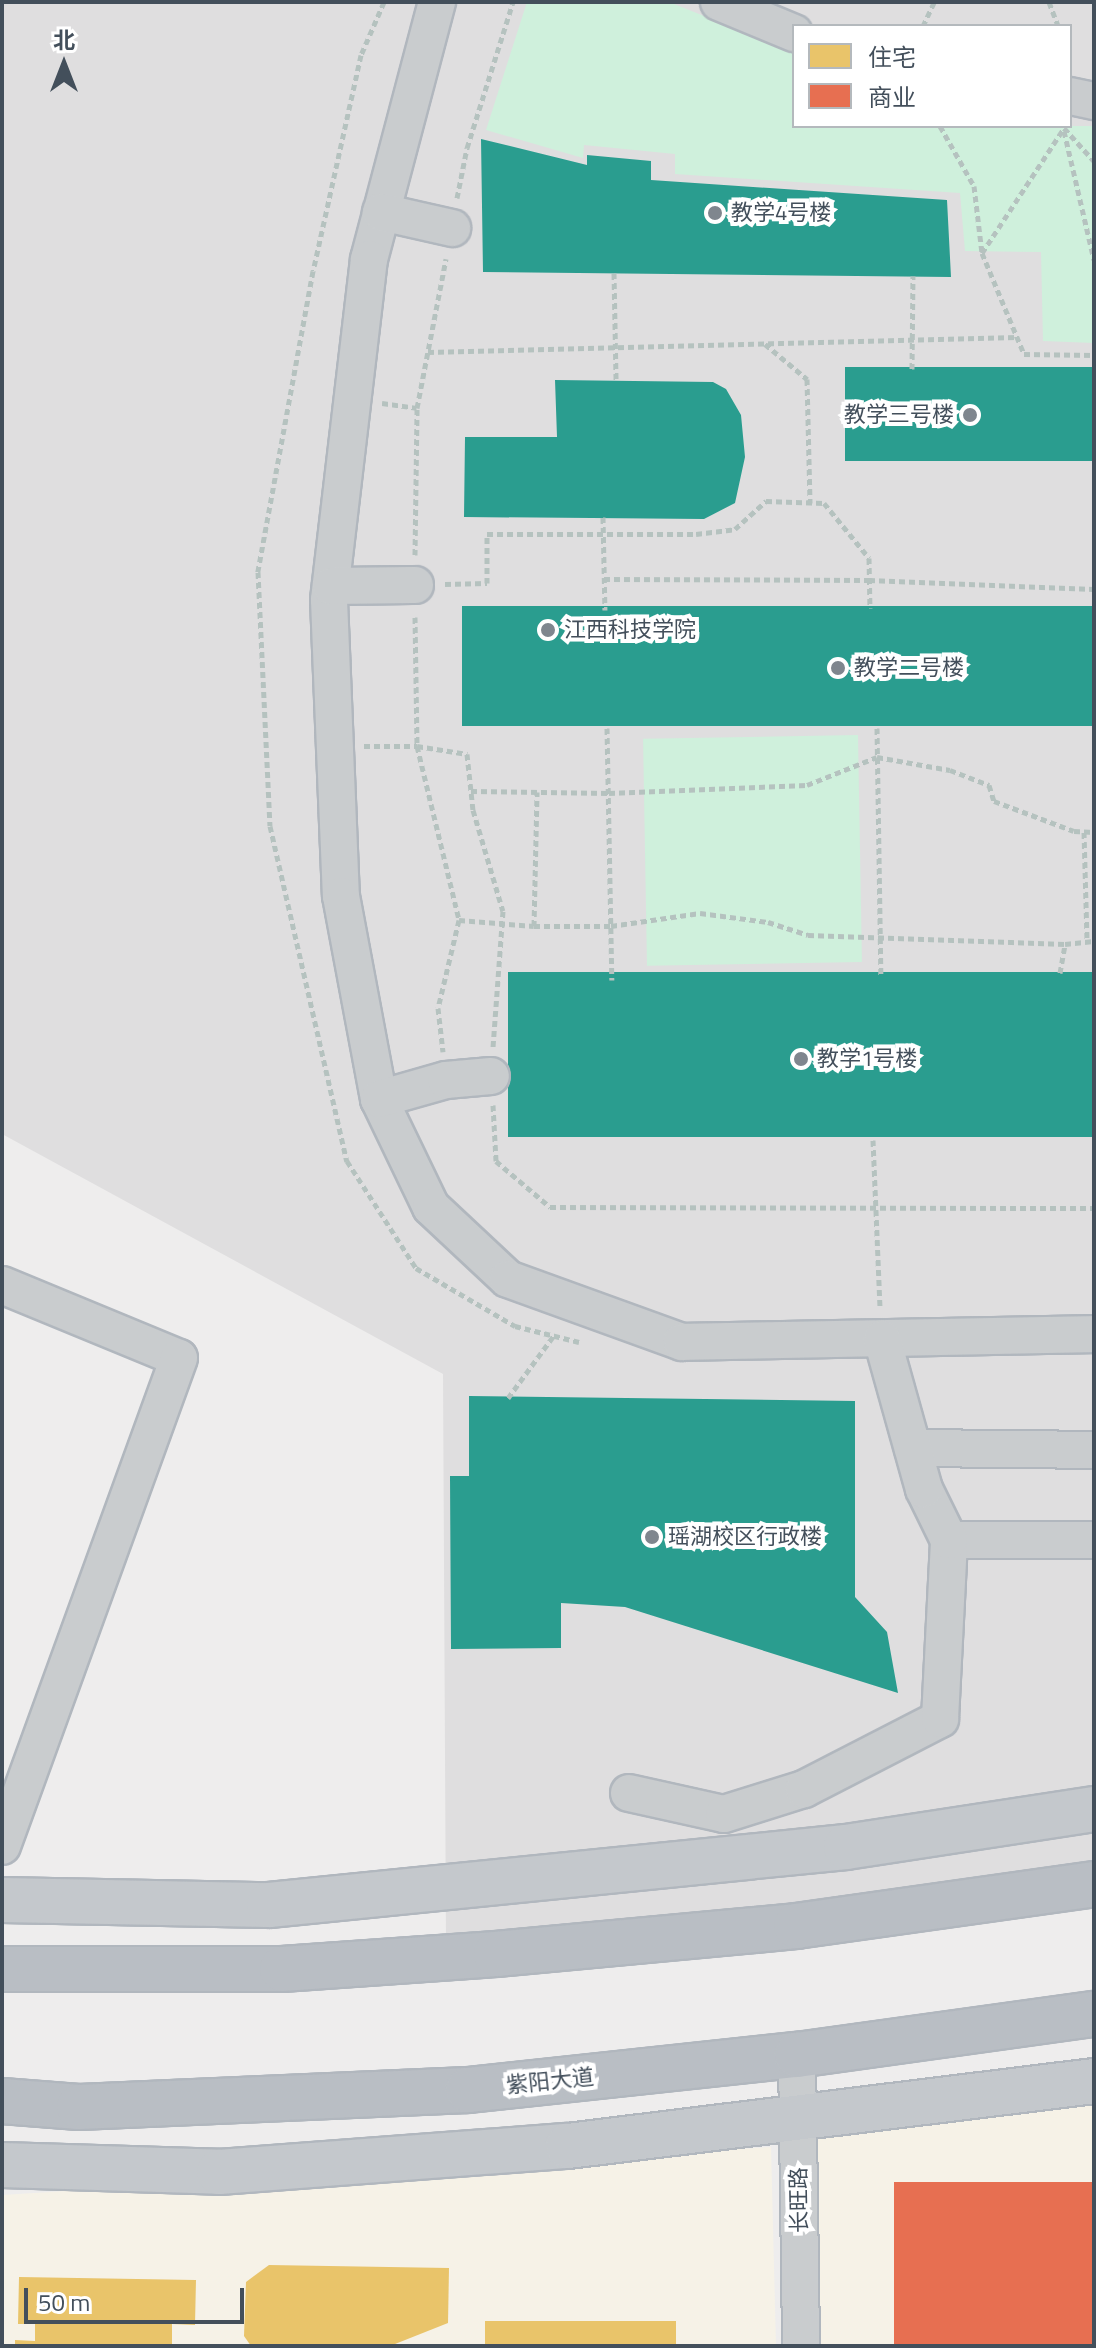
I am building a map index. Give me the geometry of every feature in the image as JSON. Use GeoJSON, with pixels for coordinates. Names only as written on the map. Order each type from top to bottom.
{"type":"FeatureCollection","features":[{"type":"Feature","properties":{"kind":"highway"},"geometry":{"type":"LineString","coordinates":[[2,1969],[282,1969],[496,1954],[796,1926],[1094,1884]]}},
{"type":"Feature","properties":{"kind":"highway","name":"紫阳大道"},"geometry":{"type":"LineString","coordinates":[[2,2101],[79,2107],[468,2090],[797,2055],[1094,2014]]}},
{"type":"Feature","properties":{"kind":"main road"},"geometry":{"type":"LineString","coordinates":[[2,1900],[269,1905],[846,1847],[1094,1809]]}},
{"type":"Feature","properties":{"kind":"main road"},"geometry":{"type":"LineString","coordinates":[[2,2165],[219,2172],[568,2146],[798,2120],[1094,2081]]}},
{"type":"Feature","properties":{"kind":"street"},"geometry":{"type":"LineString","coordinates":[[437,2],[369,259],[331,586],[341,896],[379,1099],[431,1207],[508,1279],[682,1342],[1094,1334]]}},
{"type":"Feature","properties":{"kind":"street"},"geometry":{"type":"LineString","coordinates":[[719,2],[792,32]]}},
{"type":"Feature","properties":{"kind":"street"},"geometry":{"type":"LineString","coordinates":[[1072,114],[1094,101]]}},
{"type":"Feature","properties":{"kind":"street"},"geometry":{"type":"LineString","coordinates":[[381,212],[452,228]]}},
{"type":"Feature","properties":{"kind":"street"},"geometry":{"type":"LineString","coordinates":[[331,586],[415,585]]}},
{"type":"Feature","properties":{"kind":"street"},"geometry":{"type":"LineString","coordinates":[[379,1099],[446,1080],[491,1076]]}},
{"type":"Feature","properties":{"kind":"street"},"geometry":{"type":"LineString","coordinates":[[2,1285],[179,1358],[2,1846]]}},
{"type":"Feature","properties":{"kind":"street"},"geometry":{"type":"LineString","coordinates":[[629,1793],[724,1814],[804,1789],[940,1719],[949,1540],[924,1489],[882,1339]]}},
{"type":"Feature","properties":{"kind":"street"},"geometry":{"type":"LineString","coordinates":[[913,1448],[1094,1450]]}},
{"type":"Feature","properties":{"kind":"street"},"geometry":{"type":"LineString","coordinates":[[949,1540],[1094,1540]]}},
{"type":"Feature","properties":{"kind":"street","name":"长旺路"},"geometry":{"type":"LineString","coordinates":[[797,2055],[801,2346]]}},
{"type":"Feature","properties":{"kind":"path"},"geometry":{"type":"LineString","coordinates":[[384,2],[361,55],[316,255],[258,572],[270,826],[347,1161],[416,1268],[515,1326],[585,1343]]}},
{"type":"Feature","properties":{"kind":"path"},"geometry":{"type":"LineString","coordinates":[[446,1080],[438,1008],[459,920],[417,746],[417,408],[467,148],[513,2]]}},
{"type":"Feature","properties":{"kind":"path"},"geometry":{"type":"LineString","coordinates":[[924,24],[934,2]]}},
{"type":"Feature","properties":{"kind":"path"},"geometry":{"type":"LineString","coordinates":[[1049,2],[1057,24]]}},
{"type":"Feature","properties":{"kind":"path"},"geometry":{"type":"LineString","coordinates":[[1072,126],[1094,161]]}},
{"type":"Feature","properties":{"kind":"path"},"geometry":{"type":"LineString","coordinates":[[941,128],[974,186],[982,253],[1024,354],[1094,355]]}},
{"type":"Feature","properties":{"kind":"path"},"geometry":{"type":"LineString","coordinates":[[982,253],[1059,128]]}},
{"type":"Feature","properties":{"kind":"path"},"geometry":{"type":"LineString","coordinates":[[1068,128],[1094,260]]}},
{"type":"Feature","properties":{"kind":"path"},"geometry":{"type":"LineString","coordinates":[[614,273],[616,381]]}},
{"type":"Feature","properties":{"kind":"path"},"geometry":{"type":"LineString","coordinates":[[912,369],[913,276]]}},
{"type":"Feature","properties":{"kind":"path"},"geometry":{"type":"LineString","coordinates":[[428,352],[1017,337]]}},
{"type":"Feature","properties":{"kind":"path"},"geometry":{"type":"LineString","coordinates":[[764,344],[807,379],[810,503]]}},
{"type":"Feature","properties":{"kind":"path"},"geometry":{"type":"LineString","coordinates":[[415,585],[487,583],[487,534],[735,529],[766,501],[824,503],[869,558],[870,608]]}},
{"type":"Feature","properties":{"kind":"path"},"geometry":{"type":"LineString","coordinates":[[603,517],[605,610]]}},
{"type":"Feature","properties":{"kind":"path"},"geometry":{"type":"LineString","coordinates":[[604,579],[869,580],[1094,589]]}},
{"type":"Feature","properties":{"kind":"path"},"geometry":{"type":"LineString","coordinates":[[607,728],[612,980]]}},
{"type":"Feature","properties":{"kind":"path"},"geometry":{"type":"LineString","coordinates":[[877,728],[881,975]]}},
{"type":"Feature","properties":{"kind":"path"},"geometry":{"type":"LineString","coordinates":[[335,747],[417,746],[467,754],[471,791],[503,911],[491,1076],[496,1161],[550,1207],[1094,1208]]}},
{"type":"Feature","properties":{"kind":"path"},"geometry":{"type":"LineString","coordinates":[[471,791],[609,793],[807,785],[877,757],[950,770],[989,785],[994,801],[1084,832],[1094,832]]}},
{"type":"Feature","properties":{"kind":"path"},"geometry":{"type":"LineString","coordinates":[[534,926],[537,792]]}},
{"type":"Feature","properties":{"kind":"path"},"geometry":{"type":"LineString","coordinates":[[459,920],[502,926],[611,926],[700,913],[768,922],[808,935],[881,940],[1090,942],[1084,832]]}},
{"type":"Feature","properties":{"kind":"path"},"geometry":{"type":"LineString","coordinates":[[1060,973],[1065,944]]}},
{"type":"Feature","properties":{"kind":"path"},"geometry":{"type":"LineString","coordinates":[[873,1140],[882,1339]]}},
{"type":"Feature","properties":{"kind":"path"},"geometry":{"type":"LineString","coordinates":[[508,1398],[577,1304]]}},
{"type":"Feature","properties":{"kind":"shaded area","name":"江西科技学院"},"geometry":{"type":"Polygon","coordinates":[[[2,2],[1094,2],[1094,1880],[446,1943],[443,1374],[2,1134],[2,2]]]}},
{"type":"Feature","properties":{"kind":"shaded area"},"geometry":{"type":"Polygon","coordinates":[[[1094,2102],[1094,2346],[816,2346],[812,2140],[1094,2102]]]}},
{"type":"Feature","properties":{"kind":"shaded area"},"geometry":{"type":"Polygon","coordinates":[[[771,2147],[776,2346],[2,2346],[2,2195],[771,2147]]]}},
{"type":"Feature","properties":{"kind":"green space"},"geometry":{"type":"Polygon","coordinates":[[[527,2],[669,2],[792,51],[792,128],[1094,126],[1094,343],[1043,341],[1041,252],[965,251],[960,193],[675,174],[675,154],[584,145],[583,158],[486,130],[527,2]]]}},
{"type":"Feature","properties":{"kind":"green space"},"geometry":{"type":"Polygon","coordinates":[[[858,735],[862,962],[647,966],[643,739],[858,735]]]}},
{"type":"Feature","properties":{"kind":"building: 住宅"},"geometry":{"type":"Polygon","coordinates":[[[908,2197],[1010,2197],[1010,2346],[908,2346],[908,2197]]]}},
{"type":"Feature","properties":{"kind":"building: 住宅"},"geometry":{"type":"Polygon","coordinates":[[[269,2265],[449,2268],[448,2323],[390,2346],[251,2346],[244,2336],[246,2282],[269,2265]]]}},
{"type":"Feature","properties":{"kind":"building: 住宅"},"geometry":{"type":"Polygon","coordinates":[[[19,2277],[196,2280],[195,2325],[172,2324],[172,2346],[15,2346],[15,2340],[35,2341],[35,2324],[18,2324],[19,2277]]]}},
{"type":"Feature","properties":{"kind":"building: 住宅"},"geometry":{"type":"Polygon","coordinates":[[[485,2321],[676,2321],[676,2346],[485,2346],[485,2321]]]}},
{"type":"Feature","properties":{"kind":"building: 商业"},"geometry":{"type":"Polygon","coordinates":[[[894,2182],[1094,2182],[1094,2346],[894,2346],[894,2182]]]}},
{"type":"Feature","properties":{"kind":"building: 学校","name":"教学4号楼"},"geometry":{"type":"Polygon","coordinates":[[[481,139],[587,165],[587,155],[651,161],[651,180],[947,200],[951,277],[483,272],[481,139]]]}},
{"type":"Feature","properties":{"kind":"building: 学校","name":"教学三号楼"},"geometry":{"type":"Polygon","coordinates":[[[845,367],[1094,367],[1094,461],[845,461],[845,367]]]}},
{"type":"Feature","properties":{"kind":"building: 学校"},"geometry":{"type":"Polygon","coordinates":[[[555,380],[713,382],[726,389],[741,415],[745,457],[735,503],[704,519],[464,517],[465,437],[557,437],[555,380]]]}},
{"type":"Feature","properties":{"kind":"building: 学校","name":"教学二号楼"},"geometry":{"type":"Polygon","coordinates":[[[462,606],[1094,606],[1094,726],[462,726],[462,606]]]}},
{"type":"Feature","properties":{"kind":"building: 学校","name":"教学1号楼"},"geometry":{"type":"Polygon","coordinates":[[[508,972],[1094,972],[1094,1137],[508,1137],[508,972]]]}},
{"type":"Feature","properties":{"kind":"building: 学校","name":"瑶湖校区行政楼"},"geometry":{"type":"Polygon","coordinates":[[[469,1396],[855,1401],[855,1597],[887,1632],[898,1693],[625,1607],[561,1603],[561,1648],[451,1649],[450,1476],[469,1476],[469,1396]]]}},
{"type":"Feature","properties":{"kind":"place","name":"教学4号楼"},"geometry":{"type":"Point","coordinates":[715,213]}},
{"type":"Feature","properties":{"kind":"place","name":"教学三号楼"},"geometry":{"type":"Point","coordinates":[970,415]}},
{"type":"Feature","properties":{"kind":"place","name":"江西科技学院"},"geometry":{"type":"Point","coordinates":[548,630]}},
{"type":"Feature","properties":{"kind":"place","name":"教学二号楼"},"geometry":{"type":"Point","coordinates":[838,668]}},
{"type":"Feature","properties":{"kind":"place","name":"教学1号楼"},"geometry":{"type":"Point","coordinates":[801,1059]}},
{"type":"Feature","properties":{"kind":"place","name":"瑶湖校区行政楼"},"geometry":{"type":"Point","coordinates":[652,1537]}}]}
